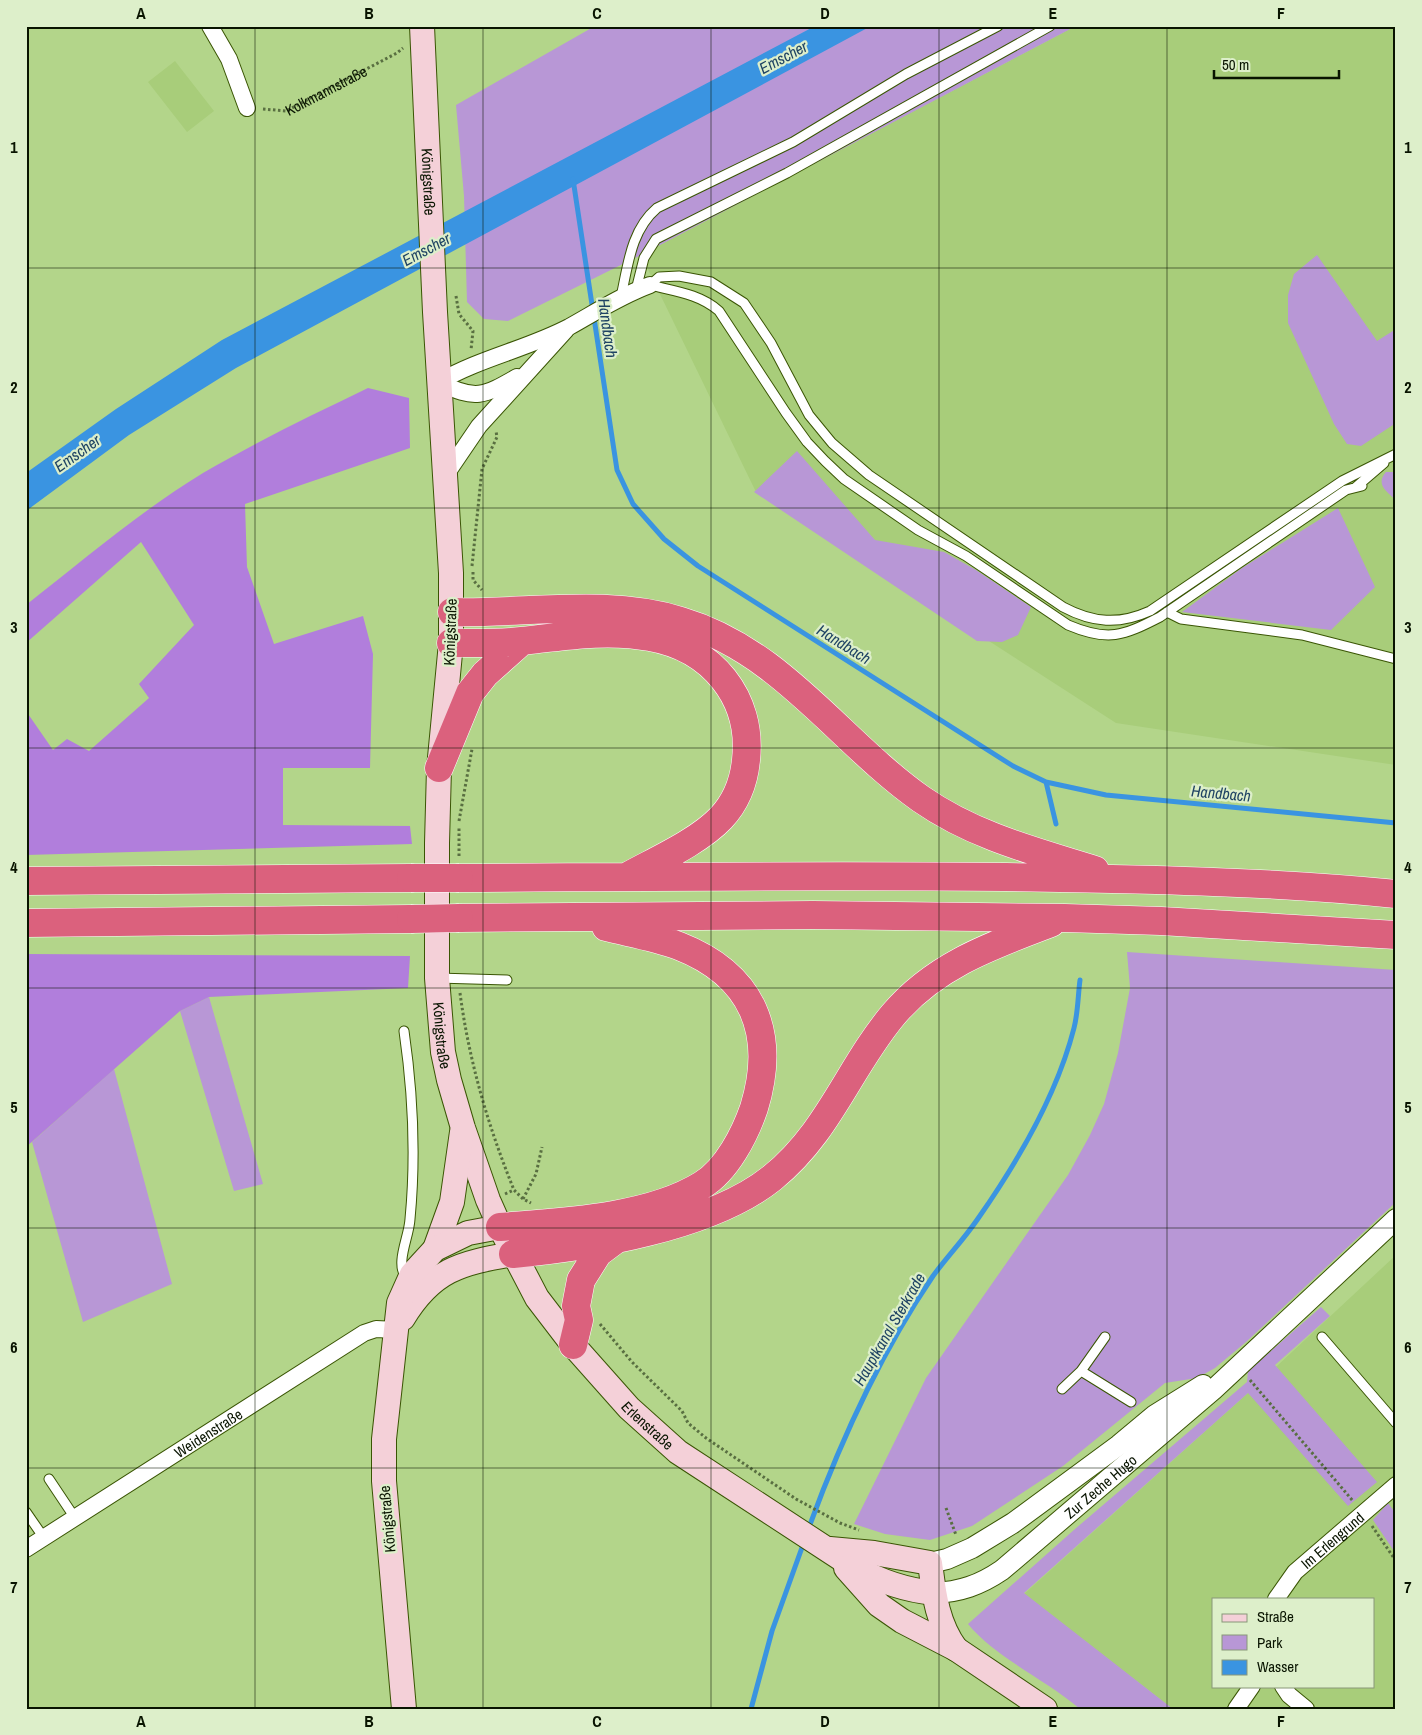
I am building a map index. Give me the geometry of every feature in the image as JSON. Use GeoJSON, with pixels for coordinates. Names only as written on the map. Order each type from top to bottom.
{"type":"FeatureCollection","features":[{"type":"Feature","properties":{"kind":"highway"},"geometry":{"type":"LineString","coordinates":[[452,612],[586,609],[627,611],[668,617],[707,630],[730,640],[771,667],[897,780],[920,798],[957,822],[1011,845],[1128,880]]}},
{"type":"Feature","properties":{"kind":"highway"},"geometry":{"type":"LineString","coordinates":[[451,643],[522,641],[564,635],[608,632],[636,634],[670,641],[686,648],[711,664],[729,685],[740,706],[748,746],[745,773],[734,800],[721,818],[705,832],[627,877]]}},
{"type":"Feature","properties":{"kind":"highway"},"geometry":{"type":"LineString","coordinates":[[439,768],[470,693],[485,674],[522,641]]}},
{"type":"Feature","properties":{"kind":"highway"},"geometry":{"type":"LineString","coordinates":[[26,881],[820,875],[1128,880],[1396,894]]}},
{"type":"Feature","properties":{"kind":"highway"},"geometry":{"type":"LineString","coordinates":[[26,923],[813,915],[1162,921],[1396,935]]}},
{"type":"Feature","properties":{"kind":"highway"},"geometry":{"type":"LineString","coordinates":[[500,1227],[569,1222],[651,1206],[680,1198],[705,1184],[724,1164],[751,1116],[759,1092],[763,1053],[762,1036],[746,999],[729,977],[708,960],[678,946],[565,917]]}},
{"type":"Feature","properties":{"kind":"highway"},"geometry":{"type":"LineString","coordinates":[[513,1254],[557,1250],[698,1218],[737,1201],[760,1187],[787,1165],[817,1132],[878,1034],[893,1014],[921,987],[967,956],[1065,918]]}},
{"type":"Feature","properties":{"kind":"highway"},"geometry":{"type":"LineString","coordinates":[[573,1345],[579,1320],[576,1306],[581,1280],[598,1253],[619,1237]]}},
{"type":"Feature","properties":{"kind":"main road","name":"Königstraße"},"geometry":{"type":"LineString","coordinates":[[414,1287],[464,1264],[513,1254],[488,1200],[463,1128],[443,1052],[437,978],[439,768],[451,643],[452,612],[435,312],[423,29]]}},
{"type":"Feature","properties":{"kind":"main road"},"geometry":{"type":"LineString","coordinates":[[435,1249],[452,1202],[463,1128]]}},
{"type":"Feature","properties":{"kind":"main road","name":"Königstraße"},"geometry":{"type":"LineString","coordinates":[[404,1709],[384,1481],[384,1439],[396,1330],[414,1287],[418,1266],[435,1249],[468,1233],[500,1227]]}},
{"type":"Feature","properties":{"kind":"main road","name":"Erlenstraße"},"geometry":{"type":"LineString","coordinates":[[513,1254],[537,1298],[573,1345],[629,1408],[678,1452],[870,1576],[905,1588],[934,1593]]}},
{"type":"Feature","properties":{"kind":"main road","name":"Erlenstraße"},"geometry":{"type":"LineString","coordinates":[[830,1549],[874,1553],[930,1563],[934,1593],[946,1636],[956,1649]]}},
{"type":"Feature","properties":{"kind":"main road","name":"Erlenstraße"},"geometry":{"type":"LineString","coordinates":[[830,1549],[879,1605],[902,1621],[956,1649],[1045,1709]]}},
{"type":"Feature","properties":{"kind":"street"},"geometry":{"type":"LineString","coordinates":[[210,26],[229,59],[247,108]]}},
{"type":"Feature","properties":{"kind":"street"},"geometry":{"type":"LineString","coordinates":[[439,382],[471,366],[576,322],[602,306],[636,291]]}},
{"type":"Feature","properties":{"kind":"street"},"geometry":{"type":"LineString","coordinates":[[445,476],[486,418],[528,370],[576,322]]}},
{"type":"Feature","properties":{"kind":"street"},"geometry":{"type":"LineString","coordinates":[[439,382],[464,392],[482,394],[490,392],[528,370]]}},
{"type":"Feature","properties":{"kind":"street","name":"Zur Zeche Hugo"},"geometry":{"type":"LineString","coordinates":[[934,1593],[966,1589],[983,1583],[1002,1570],[1196,1405],[1396,1219]]}},
{"type":"Feature","properties":{"kind":"street","name":"Weidenstraße"},"geometry":{"type":"LineString","coordinates":[[26,1549],[364,1333],[376,1330],[396,1330]]}},
{"type":"Feature","properties":{"kind":"street","name":"Zur Zeche Hugo"},"geometry":{"type":"LineString","coordinates":[[930,1563],[947,1560],[972,1548],[1013,1523],[1155,1416],[1252,1352]]}},
{"type":"Feature","properties":{"kind":"street","name":"Im Erlengrund"},"geometry":{"type":"LineString","coordinates":[[1277,1598],[1295,1572],[1396,1485]]}},
{"type":"Feature","properties":{"kind":"street"},"geometry":{"type":"LineString","coordinates":[[1236,1709],[1251,1688]]}},
{"type":"Feature","properties":{"kind":"street"},"geometry":{"type":"LineString","coordinates":[[1284,1688],[1289,1695],[1306,1709]]}},
{"type":"Feature","properties":{"kind":"lane"},"geometry":{"type":"LineString","coordinates":[[636,291],[630,252],[642,222],[656,208],[793,142],[906,74],[998,26]]}},
{"type":"Feature","properties":{"kind":"lane"},"geometry":{"type":"LineString","coordinates":[[636,291],[644,258],[656,239],[787,173],[1050,26]]}},
{"type":"Feature","properties":{"kind":"lane"},"geometry":{"type":"LineString","coordinates":[[636,291],[660,277],[695,278],[711,282],[744,303],[771,343],[810,415],[832,443],[869,475],[1063,607],[1084,618],[1107,621],[1123,620],[1150,611],[1342,482],[1396,454]]}},
{"type":"Feature","properties":{"kind":"lane"},"geometry":{"type":"LineString","coordinates":[[636,291],[691,296],[708,302],[719,312],[807,442],[844,479],[918,530],[966,556],[1068,625],[1102,635],[1132,632],[1167,612],[1346,490],[1359,487],[1396,454]]}},
{"type":"Feature","properties":{"kind":"lane"},"geometry":{"type":"LineString","coordinates":[[1167,612],[1181,620],[1302,635],[1396,659]]}},
{"type":"Feature","properties":{"kind":"lane"},"geometry":{"type":"LineString","coordinates":[[437,978],[507,980]]}},
{"type":"Feature","properties":{"kind":"lane"},"geometry":{"type":"LineString","coordinates":[[404,1031],[410,1073],[414,1144],[409,1232],[403,1252],[401,1271],[414,1287]]}},
{"type":"Feature","properties":{"kind":"lane"},"geometry":{"type":"LineString","coordinates":[[1062,1389],[1081,1371],[1105,1337]]}},
{"type":"Feature","properties":{"kind":"lane"},"geometry":{"type":"LineString","coordinates":[[1322,1337],[1396,1423]]}},
{"type":"Feature","properties":{"kind":"lane"},"geometry":{"type":"LineString","coordinates":[[1081,1371],[1131,1402]]}},
{"type":"Feature","properties":{"kind":"lane"},"geometry":{"type":"LineString","coordinates":[[49,1479],[75,1518]]}},
{"type":"Feature","properties":{"kind":"lane"},"geometry":{"type":"LineString","coordinates":[[26,1512],[44,1538]]}},
{"type":"Feature","properties":{"kind":"path","name":"Kolkmannstraße"},"geometry":{"type":"LineString","coordinates":[[247,108],[286,111],[397,53],[423,29]]}},
{"type":"Feature","properties":{"kind":"path"},"geometry":{"type":"LineString","coordinates":[[456,295],[459,314],[473,331]]}},
{"type":"Feature","properties":{"kind":"path"},"geometry":{"type":"LineString","coordinates":[[485,592],[473,580],[472,564],[482,469],[497,437],[495,429],[486,418]]}},
{"type":"Feature","properties":{"kind":"path"},"geometry":{"type":"LineString","coordinates":[[523,1199],[536,1174],[542,1147]]}},
{"type":"Feature","properties":{"kind":"path"},"geometry":{"type":"LineString","coordinates":[[596,1315],[604,1330],[632,1362],[682,1411],[688,1424],[796,1499],[840,1523]]}},
{"type":"Feature","properties":{"kind":"path"},"geometry":{"type":"LineString","coordinates":[[1247,1376],[1363,1514],[1396,1561]]}},
{"type":"Feature","properties":{"kind":"path"},"geometry":{"type":"LineString","coordinates":[[946,1508],[957,1538]]}},
{"type":"Feature","properties":{"kind":"shaded area"},"geometry":{"type":"Polygon","coordinates":[[[1076,26],[1396,26],[1396,765],[1116,723],[755,490],[641,255],[1076,26]]]}},
{"type":"Feature","properties":{"kind":"shaded area"},"geometry":{"type":"Polygon","coordinates":[[[175,61],[214,111],[187,132],[148,82],[175,61]]]}},
{"type":"Feature","properties":{"kind":"shaded area"},"geometry":{"type":"Polygon","coordinates":[[[368,388],[409,398],[410,448],[245,504],[247,567],[274,644],[363,616],[373,654],[370,768],[283,768],[283,825],[410,826],[412,844],[26,855],[26,711],[53,750],[67,739],[89,751],[149,698],[139,684],[194,625],[141,542],[26,643],[26,605],[135,519],[180,487],[264,440],[368,388]]]}},
{"type":"Feature","properties":{"kind":"shaded area"},"geometry":{"type":"Polygon","coordinates":[[[26,954],[410,956],[408,988],[209,997],[180,1011],[26,1147],[26,954]]]}},
{"type":"Feature","properties":{"kind":"shaded area"},"geometry":{"type":"Polygon","coordinates":[[[1396,1255],[1396,1709],[1173,1709],[1024,1594],[1248,1393],[1396,1255]]]}},
{"type":"Feature","properties":{"kind":"green space"},"geometry":{"type":"Polygon","coordinates":[[[595,26],[1076,26],[641,255],[508,321],[484,319],[467,302],[464,196],[456,105],[595,26]]]}},
{"type":"Feature","properties":{"kind":"green space"},"geometry":{"type":"Polygon","coordinates":[[[1317,255],[1377,341],[1396,329],[1396,423],[1361,446],[1347,444],[1334,424],[1288,323],[1288,295],[1294,274],[1317,255]]]}},
{"type":"Feature","properties":{"kind":"green space"},"geometry":{"type":"Polygon","coordinates":[[[797,451],[875,540],[944,552],[976,570],[1031,607],[1018,635],[1002,642],[977,641],[754,492],[797,451]]]}},
{"type":"Feature","properties":{"kind":"green space"},"geometry":{"type":"Polygon","coordinates":[[[1386,472],[1396,472],[1396,500],[1386,491],[1382,484],[1383,476],[1386,472]]]}},
{"type":"Feature","properties":{"kind":"green space"},"geometry":{"type":"Polygon","coordinates":[[[1338,508],[1375,587],[1331,630],[1182,612],[1242,568],[1338,508]]]}},
{"type":"Feature","properties":{"kind":"green space"},"geometry":{"type":"Polygon","coordinates":[[[1127,952],[1396,970],[1396,1202],[1246,1342],[1215,1368],[1197,1378],[1165,1383],[1063,1466],[972,1526],[930,1540],[885,1534],[854,1524],[926,1378],[1068,1175],[1090,1135],[1104,1104],[1118,1053],[1130,988],[1127,952]]]}},
{"type":"Feature","properties":{"kind":"green space"},"geometry":{"type":"Polygon","coordinates":[[[209,997],[263,1184],[234,1191],[180,1011],[209,997]]]}},
{"type":"Feature","properties":{"kind":"green space"},"geometry":{"type":"Polygon","coordinates":[[[114,1069],[172,1284],[83,1322],[32,1142],[114,1069]]]}},
{"type":"Feature","properties":{"kind":"green space"},"geometry":{"type":"Polygon","coordinates":[[[1321,1307],[1330,1316],[1275,1365],[1377,1482],[1348,1506],[1248,1393],[1024,1593],[1173,1709],[1080,1709],[979,1636],[968,1624],[1075,1529],[1247,1382],[1248,1371],[1321,1307]]]}},
{"type":"Feature","properties":{"kind":"green space"},"geometry":{"type":"Polygon","coordinates":[[[1388,1503],[1396,1514],[1396,1554],[1373,1520],[1388,1503]]]}},
{"type":"Feature","properties":{"kind":"water","name":"Emscher"},"geometry":{"type":"Polygon","coordinates":[[[815,26],[871,26],[236,368],[129,435],[26,511],[26,473],[116,409],[222,340],[815,26]]]}},
{"type":"Feature","properties":{"kind":"waterway","name":"Handbach"},"geometry":{"type":"LineString","coordinates":[[573,179],[617,470],[633,504],[664,539],[698,566],[1013,766],[1046,782],[1106,795],[1396,823]]}},
{"type":"Feature","properties":{"kind":"waterway","name":"Hauptkanal Sterkrade"},"geometry":{"type":"LineString","coordinates":[[1046,782],[1056,824]]}},
{"type":"Feature","properties":{"kind":"waterway","name":"Hauptkanal Sterkrade"},"geometry":{"type":"LineString","coordinates":[[808,1530],[848,1432],[896,1336],[933,1276],[972,1227],[992,1198],[1034,1128],[1067,1053],[1074,1028],[1080,980]]}},
{"type":"Feature","properties":{"kind":"waterway","name":"Hauptkanal Sterkrade"},"geometry":{"type":"LineString","coordinates":[[751,1709],[772,1631],[804,1542]]}}]}
